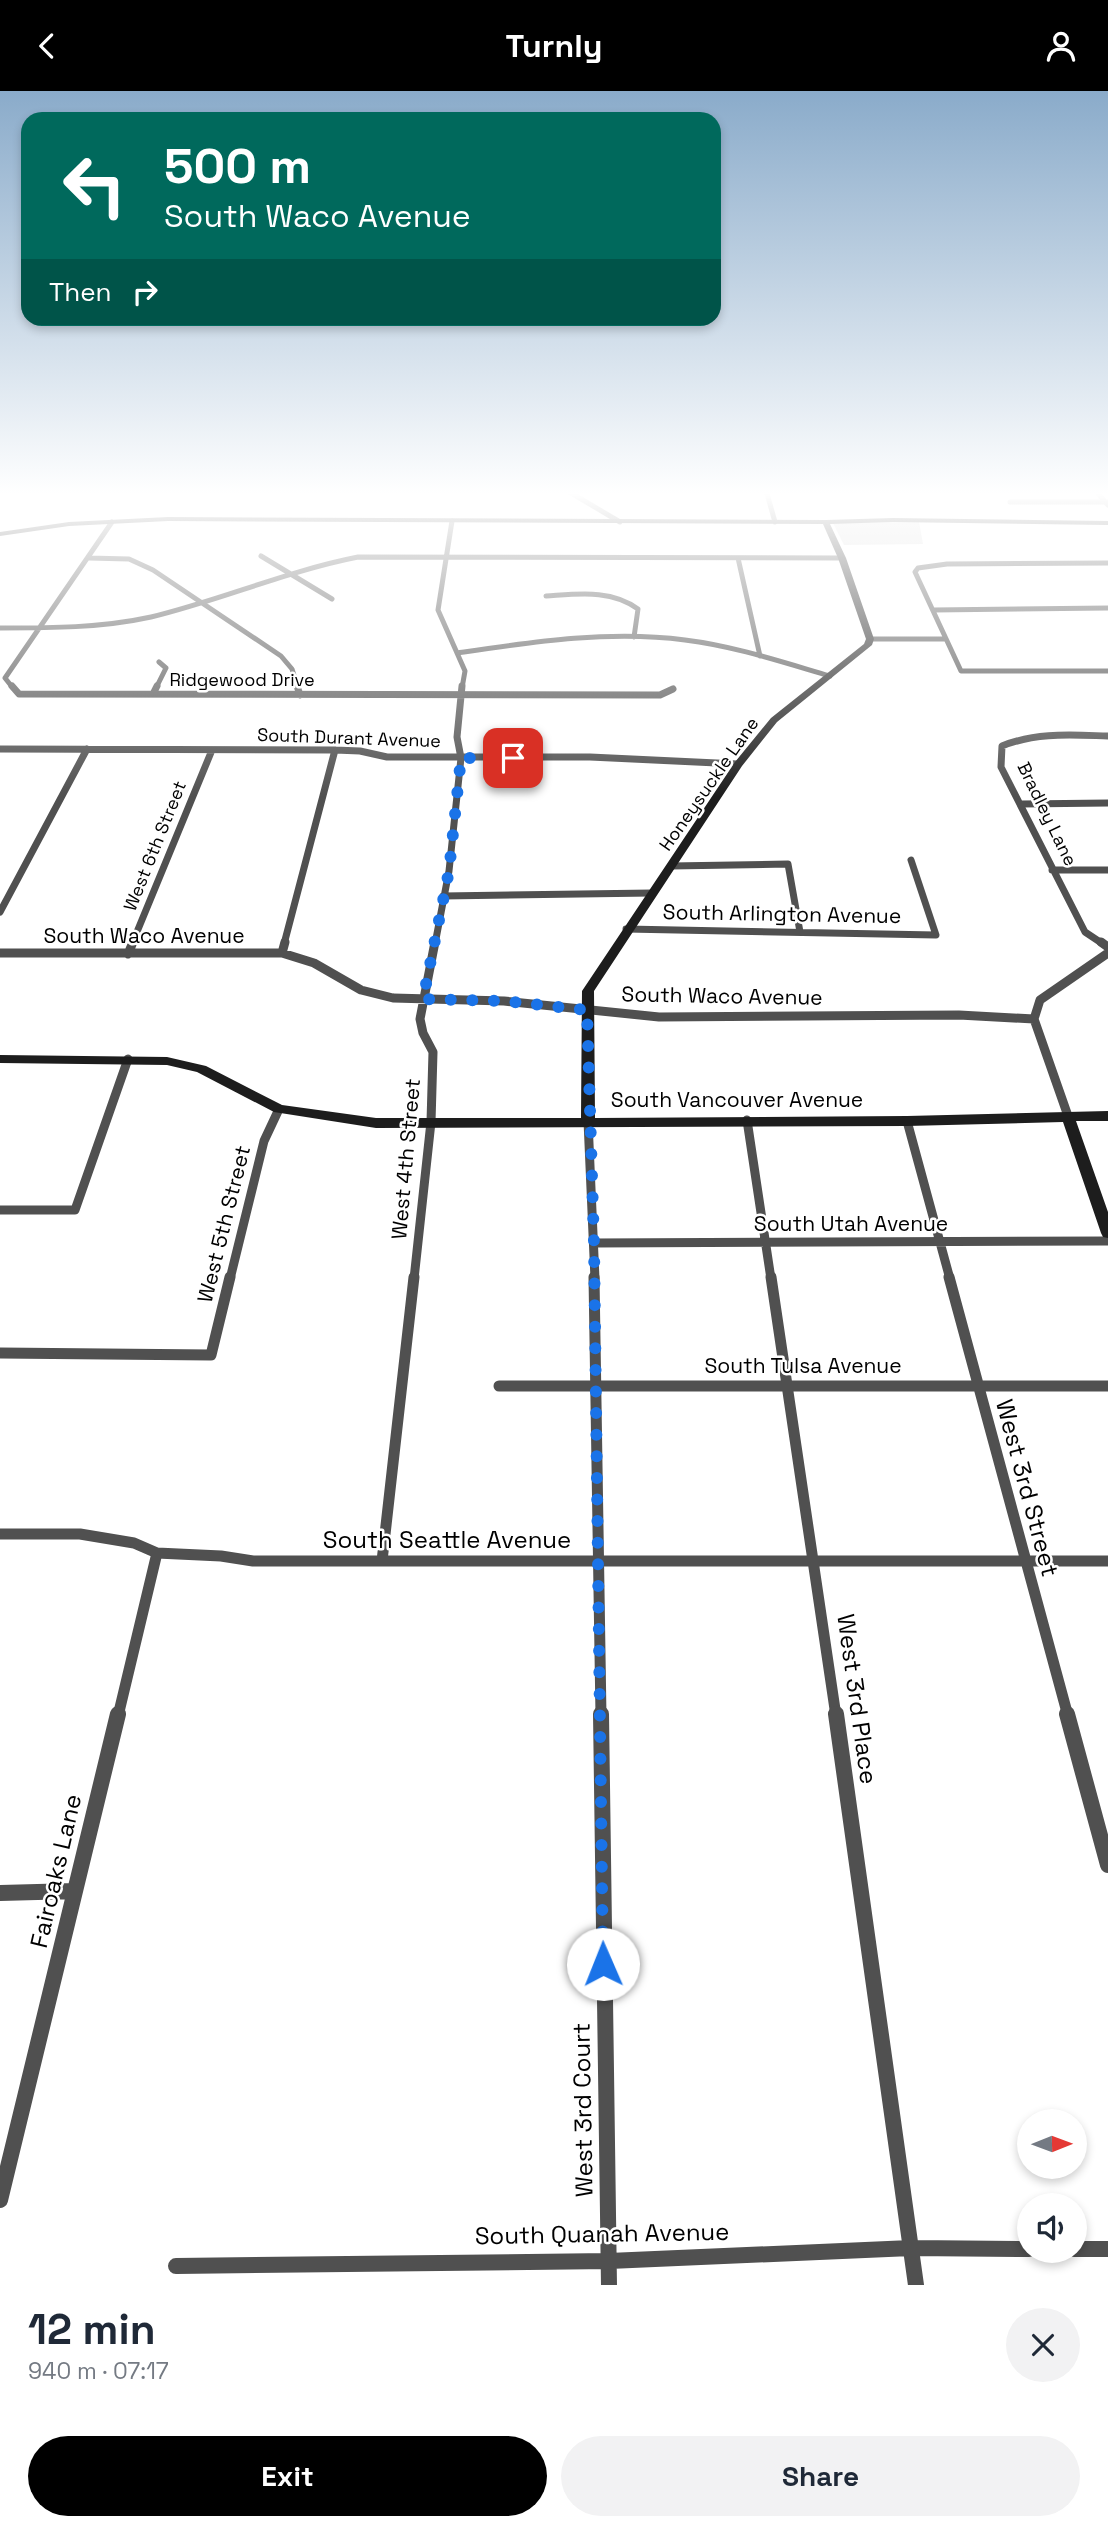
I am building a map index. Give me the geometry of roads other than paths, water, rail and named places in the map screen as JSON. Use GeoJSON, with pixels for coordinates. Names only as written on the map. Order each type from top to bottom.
{"type":"FeatureCollection","features":[{"type":"Feature","properties":{"kind":"street","name":"Ridgewood Drive"},"geometry":{"type":"LineString","coordinates":[[65,592],[5,678],[19,694],[660,695],[674,689]]}},
{"type":"Feature","properties":{"kind":"street"},"geometry":{"type":"LineString","coordinates":[[186,592],[281,656],[292,669],[300,695]]}},
{"type":"Feature","properties":{"kind":"street"},"geometry":{"type":"LineString","coordinates":[[0,628],[102,626],[152,616],[226,592]]}},
{"type":"Feature","properties":{"kind":"street"},"geometry":{"type":"LineString","coordinates":[[321,592],[332,599]]}},
{"type":"Feature","properties":{"kind":"street","name":"West 4th Street"},"geometry":{"type":"LineString","coordinates":[[382,1561],[431,1122],[433,1052],[423,1033],[420,1019],[449,871],[461,758],[457,737],[465,671],[438,610],[441,592]]}},
{"type":"Feature","properties":{"kind":"street"},"geometry":{"type":"LineString","coordinates":[[746,592],[760,656]]}},
{"type":"Feature","properties":{"kind":"street"},"geometry":{"type":"LineString","coordinates":[[854,592],[870,639],[945,639]]}},
{"type":"Feature","properties":{"kind":"street"},"geometry":{"type":"LineString","coordinates":[[925,592],[961,671],[1108,671]]}},
{"type":"Feature","properties":{"kind":"street"},"geometry":{"type":"LineString","coordinates":[[546,596],[600,595],[631,602],[638,608],[634,637]]}},
{"type":"Feature","properties":{"kind":"street"},"geometry":{"type":"LineString","coordinates":[[933,610],[1108,608]]}},
{"type":"Feature","properties":{"kind":"street"},"geometry":{"type":"LineString","coordinates":[[457,653],[558,639],[634,637],[684,640],[760,656],[830,675]]}},
{"type":"Feature","properties":{"kind":"street","name":"Honeysuckle Lane"},"geometry":{"type":"LineString","coordinates":[[587,1010],[588,991],[626,929],[738,764],[774,720],[868,645],[870,639]]}},
{"type":"Feature","properties":{"kind":"street"},"geometry":{"type":"LineString","coordinates":[[153,694],[166,668],[159,662]]}},
{"type":"Feature","properties":{"kind":"street","name":"Bradley Lane"},"geometry":{"type":"LineString","coordinates":[[1108,736],[1046,734],[1020,737],[1002,745],[1001,767],[1086,932],[1108,947]]}},
{"type":"Feature","properties":{"kind":"street","name":"South Durant Avenue"},"geometry":{"type":"LineString","coordinates":[[0,749],[335,750],[360,751],[387,757],[590,757],[738,764]]}},
{"type":"Feature","properties":{"kind":"street"},"geometry":{"type":"LineString","coordinates":[[0,912],[87,749]]}},
{"type":"Feature","properties":{"kind":"street","name":"West 6th Street"},"geometry":{"type":"LineString","coordinates":[[128,954],[212,750]]}},
{"type":"Feature","properties":{"kind":"street"},"geometry":{"type":"LineString","coordinates":[[282,953],[335,750]]}},
{"type":"Feature","properties":{"kind":"street"},"geometry":{"type":"LineString","coordinates":[[1022,804],[1108,803]]}},
{"type":"Feature","properties":{"kind":"street","name":"South Arlington Avenue"},"geometry":{"type":"LineString","coordinates":[[626,929],[936,935],[911,860]]}},
{"type":"Feature","properties":{"kind":"street"},"geometry":{"type":"LineString","coordinates":[[671,866],[788,865],[800,932]]}},
{"type":"Feature","properties":{"kind":"street"},"geometry":{"type":"LineString","coordinates":[[1052,870],[1108,870]]}},
{"type":"Feature","properties":{"kind":"street","name":"South Arlington Avenue"},"geometry":{"type":"LineString","coordinates":[[443,895],[652,893]]}},
{"type":"Feature","properties":{"kind":"street","name":"South Waco Avenue"},"geometry":{"type":"LineString","coordinates":[[0,953],[282,953],[314,963],[361,991],[393,998],[504,1001],[659,1017],[959,1015],[1034,1019]]}},
{"type":"Feature","properties":{"kind":"street"},"geometry":{"type":"LineString","coordinates":[[1108,953],[1040,1000],[1034,1019],[1108,1233]]}},
{"type":"Feature","properties":{"kind":"street","name":"West 3rd Court"},"geometry":{"type":"LineString","coordinates":[[587,1010],[588,1121],[594,1243],[596,1560],[609,2285]]}},
{"type":"Feature","properties":{"kind":"street","name":"South Vancouver Avenue"},"geometry":{"type":"LineString","coordinates":[[0,1059],[167,1061],[201,1069],[279,1109],[330,1119],[376,1123],[907,1121],[1108,1116]]}},
{"type":"Feature","properties":{"kind":"street"},"geometry":{"type":"LineString","coordinates":[[0,1210],[75,1210],[128,1059]]}},
{"type":"Feature","properties":{"kind":"street","name":"West 5th Street"},"geometry":{"type":"LineString","coordinates":[[0,1353],[206,1357],[213,1352],[264,1141],[279,1109]]}},
{"type":"Feature","properties":{"kind":"street","name":"West 3rd Place"},"geometry":{"type":"LineString","coordinates":[[747,1120],[814,1561],[916,2285]]}},
{"type":"Feature","properties":{"kind":"street","name":"West 3rd Street"},"geometry":{"type":"LineString","coordinates":[[907,1121],[943,1243],[978,1386],[1108,1865]]}},
{"type":"Feature","properties":{"kind":"street","name":"South Utah Avenue"},"geometry":{"type":"LineString","coordinates":[[594,1243],[1108,1241]]}},
{"type":"Feature","properties":{"kind":"street","name":"South Tulsa Avenue"},"geometry":{"type":"LineString","coordinates":[[499,1386],[1108,1385]]}},
{"type":"Feature","properties":{"kind":"street","name":"South Seattle Avenue"},"geometry":{"type":"LineString","coordinates":[[0,1534],[80,1534],[134,1543],[157,1553],[221,1556],[253,1561],[1108,1561]]}},
{"type":"Feature","properties":{"kind":"street","name":"Fairoaks Lane"},"geometry":{"type":"LineString","coordinates":[[0,2200],[157,1553]]}},
{"type":"Feature","properties":{"kind":"street"},"geometry":{"type":"LineString","coordinates":[[0,1893],[75,1891]]}},
{"type":"Feature","properties":{"kind":"street","name":"South Quanah Avenue"},"geometry":{"type":"LineString","coordinates":[[176,2266],[609,2261],[911,2248],[1017,2249]]}},
{"type":"Feature","properties":{"kind":"street"},"geometry":{"type":"LineString","coordinates":[[1087,2249],[1108,2249]]}}]}
